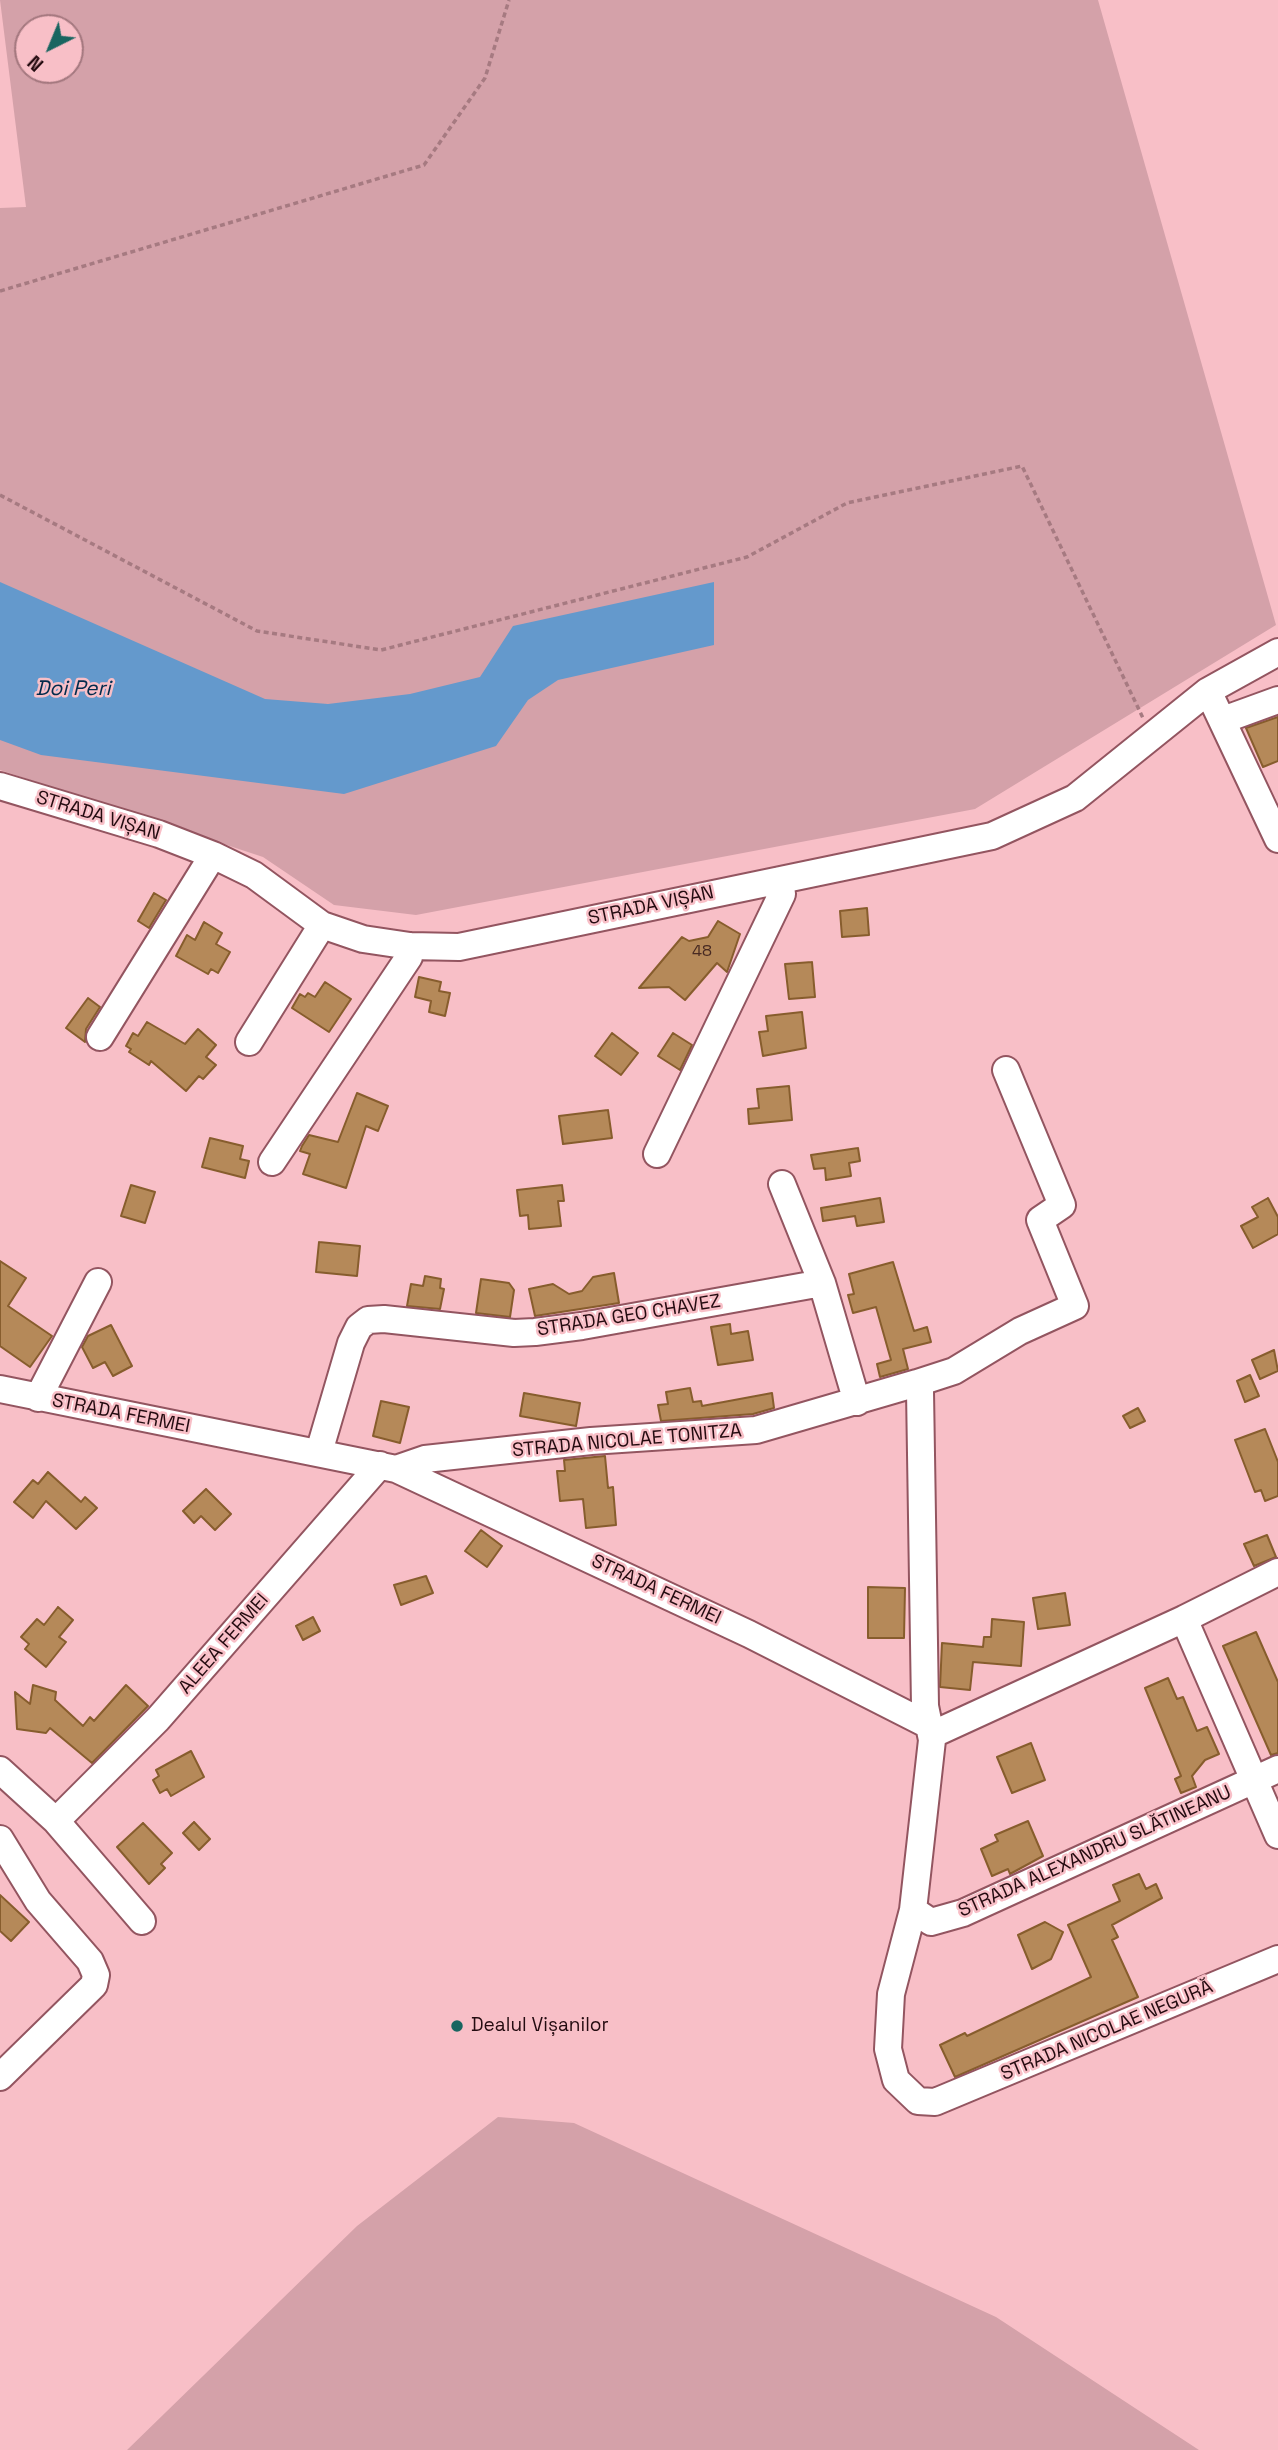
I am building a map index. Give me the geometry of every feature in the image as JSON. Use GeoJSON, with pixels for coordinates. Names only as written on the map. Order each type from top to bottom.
{"type":"FeatureCollection","features":[{"type":"Feature","properties":{"kind":"street","name":"STRADA VIȘAN"},"geometry":{"type":"LineString","coordinates":[[0,786],[159,834],[213,855],[254,875],[322,925],[363,939],[410,946],[459,947],[992,836],[1075,798],[1208,691],[1278,653]]}},
{"type":"Feature","properties":{"kind":"street"},"geometry":{"type":"LineString","coordinates":[[1208,691],[1268,794],[1278,839]]}},
{"type":"Feature","properties":{"kind":"street"},"geometry":{"type":"LineString","coordinates":[[1223,720],[1278,700]]}},
{"type":"Feature","properties":{"kind":"street"},"geometry":{"type":"LineString","coordinates":[[100,1037],[213,855]]}},
{"type":"Feature","properties":{"kind":"street"},"geometry":{"type":"LineString","coordinates":[[657,1154],[782,894],[780,880]]}},
{"type":"Feature","properties":{"kind":"street"},"geometry":{"type":"LineString","coordinates":[[249,1042],[322,925]]}},
{"type":"Feature","properties":{"kind":"street"},"geometry":{"type":"LineString","coordinates":[[272,1162],[409,957],[410,946]]}},
{"type":"Feature","properties":{"kind":"street","name":"STRADA NICOLAE TONITZA"},"geometry":{"type":"LineString","coordinates":[[388,1467],[425,1459],[591,1441],[756,1430],[954,1371],[1020,1331],[1075,1306],[1040,1220],[1062,1205],[1006,1070]]}},
{"type":"Feature","properties":{"kind":"street"},"geometry":{"type":"LineString","coordinates":[[782,1184],[822,1283],[857,1402]]}},
{"type":"Feature","properties":{"kind":"street"},"geometry":{"type":"LineString","coordinates":[[38,1398],[99,1282]]}},
{"type":"Feature","properties":{"kind":"street","name":"STRADA GEO CHAVEZ"},"geometry":{"type":"LineString","coordinates":[[319,1452],[351,1343],[359,1327],[368,1320],[398,1320],[514,1333],[535,1332],[822,1283]]}},
{"type":"Feature","properties":{"kind":"street"},"geometry":{"type":"LineString","coordinates":[[913,1910],[932,1740],[925,1706],[920,1391],[917,1383]]}},
{"type":"Feature","properties":{"kind":"street","name":"STRADA FERMEI"},"geometry":{"type":"LineString","coordinates":[[0,1389],[388,1467],[749,1634],[928,1727]]}},
{"type":"Feature","properties":{"kind":"street","name":"ALEEA FERMEI"},"geometry":{"type":"LineString","coordinates":[[58,1818],[158,1719],[388,1467]]}},
{"type":"Feature","properties":{"kind":"street"},"geometry":{"type":"LineString","coordinates":[[928,1727],[940,1731],[1184,1619],[1278,1572]]}},
{"type":"Feature","properties":{"kind":"street"},"geometry":{"type":"LineString","coordinates":[[1184,1619],[1266,1774],[1278,1835]]}},
{"type":"Feature","properties":{"kind":"street"},"geometry":{"type":"LineString","coordinates":[[0,1770],[58,1818],[142,1921]]}},
{"type":"Feature","properties":{"kind":"street","name":"STRADA ALEXANDRU SLĂTINEANU"},"geometry":{"type":"LineString","coordinates":[[913,1910],[931,1922],[963,1913],[1266,1774]]}},
{"type":"Feature","properties":{"kind":"street"},"geometry":{"type":"LineString","coordinates":[[0,1839],[38,1900],[90,1961],[96,1975],[94,1985],[0,2077]]}},
{"type":"Feature","properties":{"kind":"street","name":"STRADA NICOLAE NEGURĂ"},"geometry":{"type":"LineString","coordinates":[[913,1910],[891,1993],[888,2049],[896,2080],[918,2101],[935,2102],[1278,1959]]}},
{"type":"Feature","properties":{"kind":"path"},"geometry":{"type":"LineString","coordinates":[[0,290],[424,165],[485,78],[509,0]]}},
{"type":"Feature","properties":{"kind":"path"},"geometry":{"type":"LineString","coordinates":[[0,495],[257,631],[381,650],[747,557],[847,503],[1022,466],[1151,736]]}},
{"type":"Feature","properties":{"kind":"shaded area"},"geometry":{"type":"Polygon","coordinates":[[[0,0],[1098,0],[1276,625],[975,809],[416,915],[334,905],[263,857],[0,770],[0,208],[26,207],[0,0]]]}},
{"type":"Feature","properties":{"kind":"shaded area"},"geometry":{"type":"Polygon","coordinates":[[[498,2117],[574,2123],[996,2317],[1199,2450],[127,2450],[357,2226],[498,2117]]]}},
{"type":"Feature","properties":{"kind":"water","name":"Doi Peri"},"geometry":{"type":"Polygon","coordinates":[[[0,582],[265,699],[328,704],[410,694],[480,677],[513,626],[714,582],[714,645],[558,680],[528,700],[496,746],[344,794],[41,755],[0,740],[0,582]]]}},
{"type":"Feature","properties":{"kind":"building"},"geometry":{"type":"Polygon","coordinates":[[[1278,717],[1278,761],[1263,767],[1246,728],[1278,717]]]}},
{"type":"Feature","properties":{"kind":"building"},"geometry":{"type":"Polygon","coordinates":[[[154,893],[166,900],[149,928],[138,921],[154,893]]]}},
{"type":"Feature","properties":{"kind":"building"},"geometry":{"type":"Polygon","coordinates":[[[867,908],[869,935],[842,937],[840,911],[867,908]]]}},
{"type":"Feature","properties":{"kind":"building"},"geometry":{"type":"Polygon","coordinates":[[[718,921],[740,934],[727,972],[717,963],[685,1000],[669,987],[639,988],[682,937],[689,941],[708,937],[718,921]]]}},
{"type":"Feature","properties":{"kind":"building"},"geometry":{"type":"Polygon","coordinates":[[[204,922],[222,933],[216,944],[230,952],[218,973],[211,969],[208,974],[176,956],[187,935],[195,940],[204,922]]]}},
{"type":"Feature","properties":{"kind":"building"},"geometry":{"type":"Polygon","coordinates":[[[812,962],[815,997],[789,999],[785,964],[812,962]]]}},
{"type":"Feature","properties":{"kind":"building"},"geometry":{"type":"Polygon","coordinates":[[[419,977],[441,982],[439,991],[450,993],[445,1016],[429,1012],[431,1001],[415,997],[419,977]]]}},
{"type":"Feature","properties":{"kind":"building"},"geometry":{"type":"Polygon","coordinates":[[[325,982],[351,999],[329,1032],[292,1008],[300,994],[305,997],[308,993],[315,997],[325,982]]]}},
{"type":"Feature","properties":{"kind":"building"},"geometry":{"type":"Polygon","coordinates":[[[88,998],[100,1007],[86,1029],[85,1042],[66,1028],[88,998]]]}},
{"type":"Feature","properties":{"kind":"building"},"geometry":{"type":"Polygon","coordinates":[[[802,1012],[806,1048],[763,1056],[759,1032],[768,1031],[766,1016],[802,1012]]]}},
{"type":"Feature","properties":{"kind":"building"},"geometry":{"type":"Polygon","coordinates":[[[147,1022],[185,1044],[198,1029],[216,1045],[206,1057],[216,1065],[203,1079],[199,1076],[186,1091],[151,1061],[149,1065],[129,1052],[131,1049],[126,1046],[133,1033],[138,1036],[147,1022]]]}},
{"type":"Feature","properties":{"kind":"building"},"geometry":{"type":"Polygon","coordinates":[[[612,1033],[638,1053],[621,1075],[595,1056],[612,1033]]]}},
{"type":"Feature","properties":{"kind":"building"},"geometry":{"type":"Polygon","coordinates":[[[673,1033],[692,1045],[680,1070],[658,1056],[673,1033]]]}},
{"type":"Feature","properties":{"kind":"building"},"geometry":{"type":"Polygon","coordinates":[[[789,1086],[792,1120],[749,1124],[748,1109],[759,1108],[757,1089],[789,1086]]]}},
{"type":"Feature","properties":{"kind":"building"},"geometry":{"type":"Polygon","coordinates":[[[357,1093],[388,1106],[378,1131],[366,1126],[346,1188],[303,1174],[310,1154],[300,1151],[309,1135],[338,1142],[357,1093]]]}},
{"type":"Feature","properties":{"kind":"building"},"geometry":{"type":"Polygon","coordinates":[[[608,1110],[612,1138],[563,1144],[559,1116],[608,1110]]]}},
{"type":"Feature","properties":{"kind":"building"},"geometry":{"type":"Polygon","coordinates":[[[210,1138],[243,1146],[240,1159],[249,1161],[245,1178],[202,1167],[210,1138]]]}},
{"type":"Feature","properties":{"kind":"building"},"geometry":{"type":"Polygon","coordinates":[[[858,1148],[860,1161],[849,1163],[851,1176],[826,1180],[825,1168],[814,1169],[811,1155],[858,1148]]]}},
{"type":"Feature","properties":{"kind":"building"},"geometry":{"type":"Polygon","coordinates":[[[131,1185],[155,1192],[145,1223],[121,1216],[131,1185]]]}},
{"type":"Feature","properties":{"kind":"building"},"geometry":{"type":"Polygon","coordinates":[[[562,1185],[564,1201],[558,1201],[561,1226],[529,1229],[528,1215],[520,1216],[517,1190],[562,1185]]]}},
{"type":"Feature","properties":{"kind":"building"},"geometry":{"type":"Polygon","coordinates":[[[880,1198],[884,1222],[857,1226],[855,1216],[823,1221],[821,1208],[880,1198]]]}},
{"type":"Feature","properties":{"kind":"building"},"geometry":{"type":"Polygon","coordinates":[[[1268,1198],[1278,1217],[1278,1234],[1253,1248],[1241,1226],[1258,1217],[1252,1207],[1268,1198]]]}},
{"type":"Feature","properties":{"kind":"building"},"geometry":{"type":"Polygon","coordinates":[[[319,1242],[360,1246],[357,1276],[316,1272],[319,1242]]]}},
{"type":"Feature","properties":{"kind":"building"},"geometry":{"type":"Polygon","coordinates":[[[0,1261],[26,1278],[8,1306],[52,1336],[30,1367],[0,1346],[0,1261]]]}},
{"type":"Feature","properties":{"kind":"building"},"geometry":{"type":"Polygon","coordinates":[[[893,1262],[914,1331],[927,1327],[931,1342],[903,1349],[908,1369],[880,1377],[877,1364],[891,1360],[876,1307],[853,1313],[848,1295],[854,1294],[849,1274],[893,1262]]]}},
{"type":"Feature","properties":{"kind":"building"},"geometry":{"type":"Polygon","coordinates":[[[614,1273],[619,1303],[535,1316],[529,1289],[553,1284],[569,1294],[582,1291],[593,1277],[614,1273]]]}},
{"type":"Feature","properties":{"kind":"building"},"geometry":{"type":"Polygon","coordinates":[[[425,1276],[441,1279],[440,1288],[444,1289],[440,1309],[407,1306],[411,1284],[423,1286],[425,1276]]]}},
{"type":"Feature","properties":{"kind":"building"},"geometry":{"type":"Polygon","coordinates":[[[481,1279],[509,1283],[514,1290],[510,1317],[476,1313],[481,1279]]]}},
{"type":"Feature","properties":{"kind":"building"},"geometry":{"type":"Polygon","coordinates":[[[730,1324],[731,1334],[748,1331],[753,1360],[718,1365],[711,1327],[730,1324]]]}},
{"type":"Feature","properties":{"kind":"building"},"geometry":{"type":"Polygon","coordinates":[[[111,1325],[132,1366],[113,1376],[105,1362],[93,1368],[82,1347],[88,1336],[111,1325]]]}},
{"type":"Feature","properties":{"kind":"building"},"geometry":{"type":"Polygon","coordinates":[[[1274,1350],[1278,1371],[1260,1379],[1252,1360],[1274,1350]]]}},
{"type":"Feature","properties":{"kind":"building"},"geometry":{"type":"Polygon","coordinates":[[[1250,1375],[1259,1396],[1245,1402],[1237,1381],[1250,1375]]]}},
{"type":"Feature","properties":{"kind":"building"},"geometry":{"type":"Polygon","coordinates":[[[690,1388],[693,1402],[701,1401],[702,1406],[772,1393],[774,1408],[753,1414],[661,1421],[658,1405],[668,1404],[666,1392],[690,1388]]]}},
{"type":"Feature","properties":{"kind":"building"},"geometry":{"type":"Polygon","coordinates":[[[524,1393],[580,1403],[576,1426],[520,1416],[524,1393]]]}},
{"type":"Feature","properties":{"kind":"building"},"geometry":{"type":"Polygon","coordinates":[[[381,1401],[409,1407],[400,1443],[373,1436],[381,1401]]]}},
{"type":"Feature","properties":{"kind":"building"},"geometry":{"type":"Polygon","coordinates":[[[1138,1408],[1145,1421],[1130,1428],[1123,1416],[1138,1408]]]}},
{"type":"Feature","properties":{"kind":"building"},"geometry":{"type":"Polygon","coordinates":[[[1265,1429],[1278,1462],[1278,1496],[1265,1501],[1261,1490],[1255,1492],[1235,1440],[1265,1429]]]}},
{"type":"Feature","properties":{"kind":"building"},"geometry":{"type":"Polygon","coordinates":[[[605,1456],[608,1488],[613,1487],[616,1525],[586,1528],[583,1499],[560,1501],[557,1471],[565,1471],[564,1460],[605,1456]]]}},
{"type":"Feature","properties":{"kind":"building"},"geometry":{"type":"Polygon","coordinates":[[[48,1472],[81,1502],[85,1497],[97,1508],[76,1529],[46,1501],[33,1518],[14,1502],[33,1480],[38,1484],[48,1472]]]}},
{"type":"Feature","properties":{"kind":"building"},"geometry":{"type":"Polygon","coordinates":[[[206,1489],[231,1514],[215,1530],[201,1516],[194,1523],[183,1511],[206,1489]]]}},
{"type":"Feature","properties":{"kind":"building"},"geometry":{"type":"Polygon","coordinates":[[[481,1530],[502,1546],[487,1567],[465,1551],[481,1530]]]}},
{"type":"Feature","properties":{"kind":"building"},"geometry":{"type":"Polygon","coordinates":[[[1267,1535],[1276,1557],[1254,1566],[1244,1544],[1267,1535]]]}},
{"type":"Feature","properties":{"kind":"building"},"geometry":{"type":"Polygon","coordinates":[[[426,1576],[433,1593],[401,1605],[394,1585],[426,1576]]]}},
{"type":"Feature","properties":{"kind":"building"},"geometry":{"type":"Polygon","coordinates":[[[868,1587],[905,1588],[904,1638],[868,1638],[868,1587]]]}},
{"type":"Feature","properties":{"kind":"building"},"geometry":{"type":"Polygon","coordinates":[[[1065,1593],[1070,1625],[1038,1629],[1033,1598],[1065,1593]]]}},
{"type":"Feature","properties":{"kind":"building"},"geometry":{"type":"Polygon","coordinates":[[[58,1607],[73,1620],[59,1637],[66,1642],[46,1667],[25,1649],[29,1644],[21,1637],[37,1619],[44,1625],[58,1607]]]}},
{"type":"Feature","properties":{"kind":"building"},"geometry":{"type":"Polygon","coordinates":[[[313,1617],[320,1631],[303,1640],[296,1626],[313,1617]]]}},
{"type":"Feature","properties":{"kind":"building"},"geometry":{"type":"Polygon","coordinates":[[[992,1619],[1024,1622],[1021,1666],[973,1662],[970,1690],[940,1687],[942,1643],[983,1647],[984,1637],[991,1637],[992,1619]]]}},
{"type":"Feature","properties":{"kind":"building"},"geometry":{"type":"Polygon","coordinates":[[[1256,1632],[1278,1682],[1278,1753],[1271,1755],[1223,1646],[1256,1632]]]}},
{"type":"Feature","properties":{"kind":"building"},"geometry":{"type":"Polygon","coordinates":[[[1168,1678],[1177,1699],[1183,1697],[1197,1731],[1207,1727],[1219,1754],[1205,1760],[1192,1776],[1196,1787],[1181,1793],[1175,1779],[1181,1776],[1145,1688],[1168,1678]]]}},
{"type":"Feature","properties":{"kind":"building"},"geometry":{"type":"Polygon","coordinates":[[[33,1685],[56,1692],[55,1700],[83,1726],[90,1717],[94,1721],[126,1685],[148,1706],[92,1763],[50,1728],[46,1733],[17,1729],[15,1692],[30,1704],[33,1685]]]}},
{"type":"Feature","properties":{"kind":"building"},"geometry":{"type":"Polygon","coordinates":[[[1031,1743],[1045,1780],[1012,1793],[997,1757],[1031,1743]]]}},
{"type":"Feature","properties":{"kind":"building"},"geometry":{"type":"Polygon","coordinates":[[[191,1751],[204,1777],[171,1796],[167,1789],[160,1793],[153,1780],[159,1776],[156,1770],[191,1751]]]}},
{"type":"Feature","properties":{"kind":"building"},"geometry":{"type":"Polygon","coordinates":[[[1028,1821],[1043,1856],[1010,1874],[1008,1869],[992,1876],[981,1849],[998,1841],[995,1835],[1028,1821]]]}},
{"type":"Feature","properties":{"kind":"building"},"geometry":{"type":"Polygon","coordinates":[[[194,1822],[210,1839],[199,1850],[183,1833],[194,1822]]]}},
{"type":"Feature","properties":{"kind":"building"},"geometry":{"type":"Polygon","coordinates":[[[143,1823],[172,1853],[161,1864],[165,1868],[149,1884],[117,1847],[143,1823]]]}},
{"type":"Feature","properties":{"kind":"building"},"geometry":{"type":"Polygon","coordinates":[[[1139,1874],[1146,1889],[1156,1884],[1162,1898],[1112,1925],[1118,1937],[1112,1940],[1138,1997],[955,2077],[940,2045],[965,2033],[967,2036],[1091,1977],[1068,1925],[1120,1901],[1113,1885],[1139,1874]]]}},
{"type":"Feature","properties":{"kind":"building"},"geometry":{"type":"Polygon","coordinates":[[[0,1895],[29,1922],[11,1941],[0,1931],[0,1895]]]}},
{"type":"Feature","properties":{"kind":"building"},"geometry":{"type":"Polygon","coordinates":[[[1045,1922],[1063,1932],[1051,1959],[1032,1969],[1018,1935],[1045,1922]]]}},
{"type":"Feature","properties":{"kind":"place","name":"Dealul Vișanilor"},"geometry":{"type":"Point","coordinates":[457,2026]}}]}
